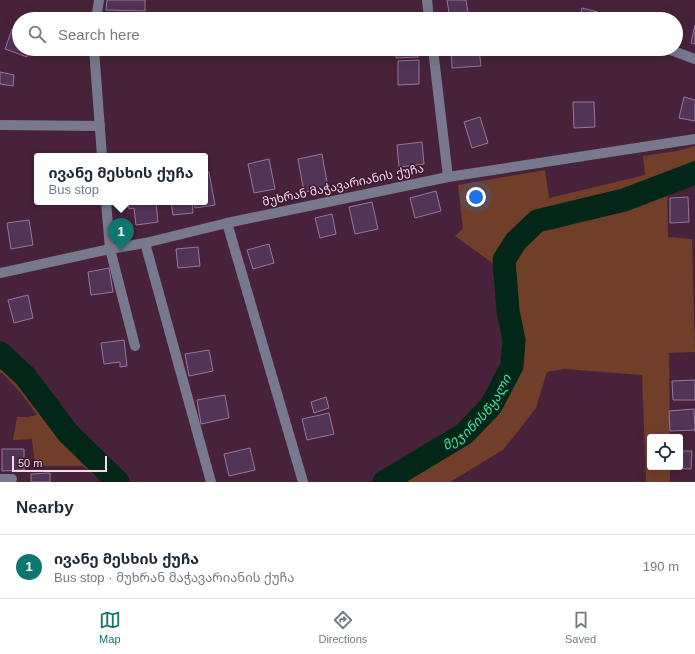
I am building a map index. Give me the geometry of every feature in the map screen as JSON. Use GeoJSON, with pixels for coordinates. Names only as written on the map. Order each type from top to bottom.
{"type":"FeatureCollection","features":[{"type":"Feature","properties":{"kind":"street"},"geometry":{"type":"LineString","coordinates":[[97,12],[99,0]]}},
{"type":"Feature","properties":{"kind":"street"},"geometry":{"type":"LineString","coordinates":[[427,0],[428,12]]}},
{"type":"Feature","properties":{"kind":"street"},"geometry":{"type":"LineString","coordinates":[[683,55],[695,59]]}},
{"type":"Feature","properties":{"kind":"street"},"geometry":{"type":"LineString","coordinates":[[95,56],[102,153]]}},
{"type":"Feature","properties":{"kind":"street"},"geometry":{"type":"LineString","coordinates":[[434,56],[448,177]]}},
{"type":"Feature","properties":{"kind":"street"},"geometry":{"type":"LineString","coordinates":[[0,125],[100,126]]}},
{"type":"Feature","properties":{"kind":"street","name":"მუხრან მაჭავარიანის ქუჩა"},"geometry":{"type":"LineString","coordinates":[[0,273],[110,249],[145,243],[227,223],[448,177],[695,138]]}},
{"type":"Feature","properties":{"kind":"street"},"geometry":{"type":"LineString","coordinates":[[106,205],[110,249],[135,346]]}},
{"type":"Feature","properties":{"kind":"street"},"geometry":{"type":"LineString","coordinates":[[227,223],[304,482]]}},
{"type":"Feature","properties":{"kind":"street"},"geometry":{"type":"LineString","coordinates":[[145,243],[211,482]]}},
{"type":"Feature","properties":{"kind":"street"},"geometry":{"type":"LineString","coordinates":[[0,479],[12,479]]}},
{"type":"Feature","properties":{"kind":"shaded area"},"geometry":{"type":"Polygon","coordinates":[[[695,146],[695,160],[659,178],[540,213],[520,223],[506,241],[495,265],[455,236],[463,229],[458,185],[545,170],[549,198],[645,175],[643,156],[677,151],[695,146]]]}},
{"type":"Feature","properties":{"kind":"shaded area"},"geometry":{"type":"Polygon","coordinates":[[[667,184],[668,237],[692,239],[695,352],[669,353],[670,434],[647,434],[647,470],[670,470],[670,482],[646,482],[642,375],[564,369],[547,372],[536,408],[503,450],[450,482],[402,482],[394,476],[464,434],[491,406],[512,366],[514,340],[508,311],[504,260],[516,241],[537,221],[624,200],[667,184]]]}},
{"type":"Feature","properties":{"kind":"shaded area"},"geometry":{"type":"Polygon","coordinates":[[[0,353],[25,376],[68,433],[118,482],[103,482],[83,466],[35,466],[32,439],[13,440],[17,417],[37,415],[21,393],[2,373],[0,373],[0,353]]]}},
{"type":"Feature","properties":{"kind":"building"},"geometry":{"type":"Polygon","coordinates":[[[107,0],[145,0],[145,11],[106,10],[107,0]]]}},
{"type":"Feature","properties":{"kind":"building"},"geometry":{"type":"Polygon","coordinates":[[[447,0],[466,0],[468,12],[449,12],[447,0]]]}},
{"type":"Feature","properties":{"kind":"building"},"geometry":{"type":"Polygon","coordinates":[[[582,8],[598,12],[581,12],[582,8]]]}},
{"type":"Feature","properties":{"kind":"building"},"geometry":{"type":"Polygon","coordinates":[[[695,25],[695,44],[691,43],[695,25]]]}},
{"type":"Feature","properties":{"kind":"building"},"geometry":{"type":"Polygon","coordinates":[[[12,29],[12,52],[5,49],[12,29]]]}},
{"type":"Feature","properties":{"kind":"building"},"geometry":{"type":"Polygon","coordinates":[[[396,56],[418,56],[418,57],[396,58],[396,56]]]}},
{"type":"Feature","properties":{"kind":"building"},"geometry":{"type":"Polygon","coordinates":[[[451,56],[480,56],[481,66],[452,68],[451,56]]]}},
{"type":"Feature","properties":{"kind":"building"},"geometry":{"type":"Polygon","coordinates":[[[419,60],[419,84],[398,85],[398,61],[419,60]]]}},
{"type":"Feature","properties":{"kind":"building"},"geometry":{"type":"Polygon","coordinates":[[[0,72],[14,75],[13,86],[0,84],[0,72]]]}},
{"type":"Feature","properties":{"kind":"building"},"geometry":{"type":"Polygon","coordinates":[[[684,97],[695,100],[695,121],[679,118],[684,97]]]}},
{"type":"Feature","properties":{"kind":"building"},"geometry":{"type":"Polygon","coordinates":[[[573,102],[594,102],[595,127],[574,128],[573,102]]]}},
{"type":"Feature","properties":{"kind":"building"},"geometry":{"type":"Polygon","coordinates":[[[480,117],[488,143],[472,148],[464,122],[480,117]]]}},
{"type":"Feature","properties":{"kind":"building"},"geometry":{"type":"Polygon","coordinates":[[[422,142],[424,164],[399,167],[397,145],[422,142]]]}},
{"type":"Feature","properties":{"kind":"building"},"geometry":{"type":"Polygon","coordinates":[[[322,154],[328,188],[304,192],[298,159],[322,154]]]}},
{"type":"Feature","properties":{"kind":"building"},"geometry":{"type":"Polygon","coordinates":[[[269,159],[275,189],[254,193],[248,164],[269,159]]]}},
{"type":"Feature","properties":{"kind":"building"},"geometry":{"type":"Polygon","coordinates":[[[209,172],[215,205],[195,208],[194,205],[208,205],[209,172]]]}},
{"type":"Feature","properties":{"kind":"building"},"geometry":{"type":"Polygon","coordinates":[[[436,191],[441,211],[415,218],[410,198],[436,191]]]}},
{"type":"Feature","properties":{"kind":"building"},"geometry":{"type":"Polygon","coordinates":[[[688,197],[689,222],[670,223],[670,198],[688,197]]]}},
{"type":"Feature","properties":{"kind":"building"},"geometry":{"type":"Polygon","coordinates":[[[372,202],[378,229],[355,234],[349,207],[372,202]]]}},
{"type":"Feature","properties":{"kind":"building"},"geometry":{"type":"Polygon","coordinates":[[[128,205],[156,205],[158,222],[136,225],[134,208],[129,209],[128,205]]]}},
{"type":"Feature","properties":{"kind":"building"},"geometry":{"type":"Polygon","coordinates":[[[171,205],[192,205],[193,213],[173,215],[171,205]]]}},
{"type":"Feature","properties":{"kind":"building"},"geometry":{"type":"Polygon","coordinates":[[[332,214],[336,234],[320,238],[315,218],[332,214]]]}},
{"type":"Feature","properties":{"kind":"building"},"geometry":{"type":"Polygon","coordinates":[[[29,220],[33,245],[11,249],[7,223],[29,220]]]}},
{"type":"Feature","properties":{"kind":"building"},"geometry":{"type":"Polygon","coordinates":[[[269,244],[274,263],[253,269],[247,250],[269,244]]]}},
{"type":"Feature","properties":{"kind":"building"},"geometry":{"type":"Polygon","coordinates":[[[198,247],[200,266],[178,268],[176,249],[198,247]]]}},
{"type":"Feature","properties":{"kind":"building"},"geometry":{"type":"Polygon","coordinates":[[[109,268],[113,292],[91,295],[88,272],[109,268]]]}},
{"type":"Feature","properties":{"kind":"building"},"geometry":{"type":"Polygon","coordinates":[[[28,295],[33,318],[14,323],[8,300],[28,295]]]}},
{"type":"Feature","properties":{"kind":"building"},"geometry":{"type":"Polygon","coordinates":[[[124,340],[127,366],[120,367],[120,362],[104,364],[101,343],[124,340]]]}},
{"type":"Feature","properties":{"kind":"building"},"geometry":{"type":"Polygon","coordinates":[[[209,350],[213,371],[189,376],[185,354],[209,350]]]}},
{"type":"Feature","properties":{"kind":"building"},"geometry":{"type":"Polygon","coordinates":[[[695,380],[695,400],[673,400],[672,381],[695,380]]]}},
{"type":"Feature","properties":{"kind":"building"},"geometry":{"type":"Polygon","coordinates":[[[225,395],[229,418],[201,424],[197,400],[225,395]]]}},
{"type":"Feature","properties":{"kind":"building"},"geometry":{"type":"Polygon","coordinates":[[[326,397],[329,408],[314,413],[311,402],[326,397]]]}},
{"type":"Feature","properties":{"kind":"building"},"geometry":{"type":"Polygon","coordinates":[[[694,409],[695,430],[670,431],[669,411],[694,409]]]}},
{"type":"Feature","properties":{"kind":"building"},"geometry":{"type":"Polygon","coordinates":[[[329,413],[334,434],[307,440],[302,419],[329,413]]]}},
{"type":"Feature","properties":{"kind":"building"},"geometry":{"type":"Polygon","coordinates":[[[250,448],[255,470],[229,476],[224,454],[250,448]]]}},
{"type":"Feature","properties":{"kind":"building"},"geometry":{"type":"Polygon","coordinates":[[[2,449],[24,449],[24,470],[2,471],[2,449]]]}},
{"type":"Feature","properties":{"kind":"building"},"geometry":{"type":"Polygon","coordinates":[[[683,451],[692,451],[691,469],[683,469],[683,451]]]}},
{"type":"Feature","properties":{"kind":"building"},"geometry":{"type":"Polygon","coordinates":[[[50,473],[50,482],[31,482],[31,474],[50,473]]]}},
{"type":"Feature","properties":{"kind":"waterway","name":"მეჯინისწყალი"},"geometry":{"type":"LineString","coordinates":[[384,482],[464,434],[491,406],[512,366],[514,340],[508,311],[504,260],[516,241],[537,221],[624,200],[695,173]]}},
{"type":"Feature","properties":{"kind":"waterway","name":"მეჯინისწყალი"},"geometry":{"type":"LineString","coordinates":[[0,353],[25,376],[68,433],[118,482]]}},
{"type":"Feature","properties":{"kind":"place","name":"ივანე მესხის ქუჩა"},"geometry":{"type":"Point","coordinates":[121,251]}}]}
